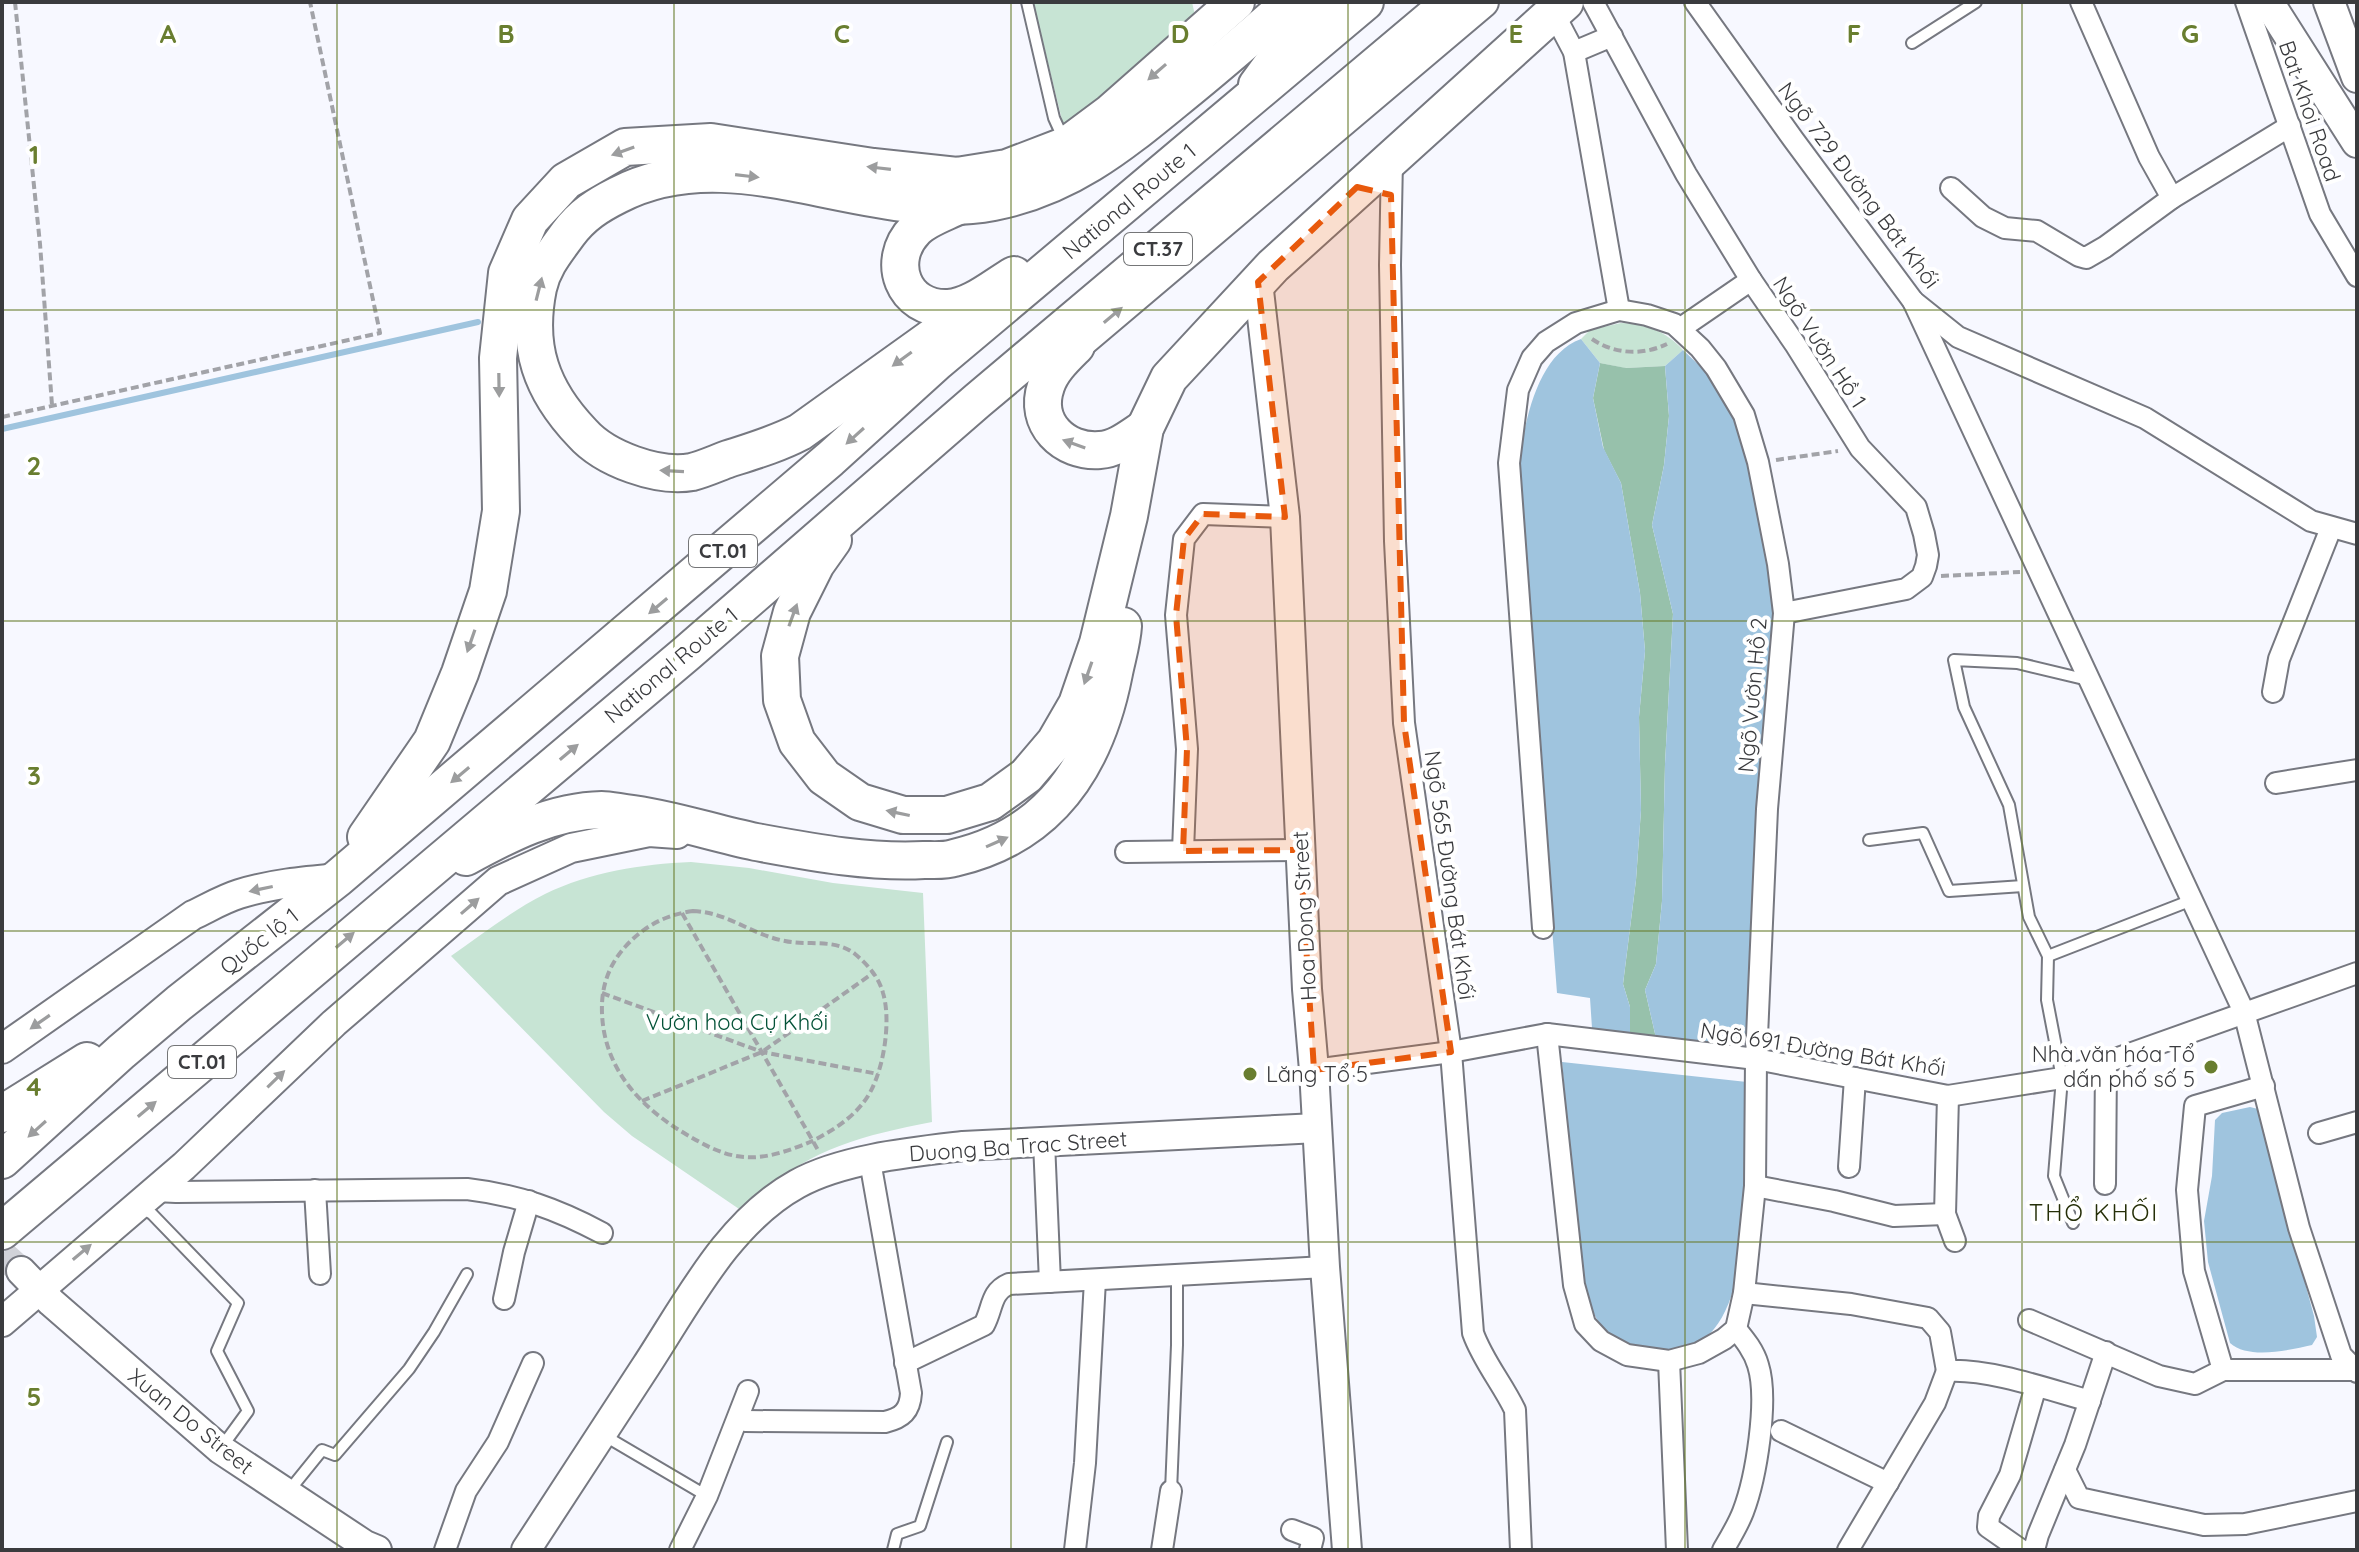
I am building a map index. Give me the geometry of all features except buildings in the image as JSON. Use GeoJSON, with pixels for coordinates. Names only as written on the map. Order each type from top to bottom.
{"type":"FeatureCollection","features":[{"type":"Feature","properties":{"kind":"highway"},"geometry":{"type":"LineString","coordinates":[[338,878],[432,741],[460,673],[488,591],[501,511],[498,358],[507,273],[530,220],[566,181],[625,147],[711,142],[873,167],[957,176],[1007,168],[1067,145],[1110,113],[1236,2]]}},
{"type":"Feature","properties":{"kind":"highway"},"geometry":{"type":"LineString","coordinates":[[1105,221],[944,329],[800,432],[691,472],[660,471],[632,465],[587,439],[554,398],[537,363],[534,307],[547,260],[591,209],[629,189],[671,177],[731,174],[904,204],[959,206],[993,202],[1062,180],[1124,142],[1291,2]]}},
{"type":"Feature","properties":{"kind":"highway","name":"National Route 1"},"geometry":{"type":"LineString","coordinates":[[338,878],[830,459],[937,362],[1227,119],[1294,47],[1365,2]]}},
{"type":"Feature","properties":{"kind":"highway","name":"CT.37"},"geometry":{"type":"LineString","coordinates":[[1345,104],[1451,2]]}},
{"type":"Feature","properties":{"kind":"highway"},"geometry":{"type":"LineString","coordinates":[[860,502],[816,564],[792,612],[780,656],[782,700],[797,742],[824,777],[860,802],[903,815],[947,815],[990,802],[1026,776],[1055,742],[1077,704],[1098,643],[1129,516],[1145,428],[1169,378],[1258,282],[1374,191],[1392,159],[1559,7]]}},
{"type":"Feature","properties":{"kind":"highway","name":"National Route 1"},"geometry":{"type":"LineString","coordinates":[[2,1231],[687,653],[977,401],[1345,104]]}},
{"type":"Feature","properties":{"kind":"highway"},"geometry":{"type":"LineString","coordinates":[[959,206],[917,227],[901,249],[903,284],[910,294],[933,306],[947,308],[962,305],[1105,221]]}},
{"type":"Feature","properties":{"kind":"highway"},"geometry":{"type":"LineString","coordinates":[[1076,346],[1055,369],[1044,389],[1043,412],[1051,430],[1069,443],[1100,450],[1119,445],[1145,428]]}},
{"type":"Feature","properties":{"kind":"highway"},"geometry":{"type":"LineString","coordinates":[[402,892],[503,837],[555,816],[603,810],[648,816],[756,842],[896,862],[953,859],[1001,842],[1040,817],[1072,783],[1094,740],[1110,695],[1122,634],[1129,516]]}},
{"type":"Feature","properties":{"kind":"highway","name":"Quốc lộ 1"},"geometry":{"type":"LineString","coordinates":[[179,1003],[338,878]]}},
{"type":"Feature","properties":{"kind":"highway"},"geometry":{"type":"LineString","coordinates":[[2,1114],[179,1003]]}},
{"type":"Feature","properties":{"kind":"highway","name":"CT.01"},"geometry":{"type":"LineString","coordinates":[[2,1160],[179,1003]]}},
{"type":"Feature","properties":{"kind":"highway"},"geometry":{"type":"LineString","coordinates":[[21,1269],[110,1140]]}},
{"type":"Feature","properties":{"kind":"main road"},"geometry":{"type":"LineString","coordinates":[[1294,47],[1332,2]]}},
{"type":"Feature","properties":{"kind":"main road"},"geometry":{"type":"LineString","coordinates":[[977,401],[1076,346],[1345,104],[1483,2]]}},
{"type":"Feature","properties":{"kind":"main road"},"geometry":{"type":"LineString","coordinates":[[2268,2],[2357,142]]}},
{"type":"Feature","properties":{"kind":"main road"},"geometry":{"type":"LineString","coordinates":[[2329,2],[2357,77]]}},
{"type":"Feature","properties":{"kind":"street","name":"Ngõ Vườn Hồ 1"},"geometry":{"type":"LineString","coordinates":[[1593,2],[1686,174],[1751,280],[1860,448],[1916,507],[1928,555],[1922,577]]}},
{"type":"Feature","properties":{"kind":"street","name":"Ngõ 729 Đường Bát Khối"},"geometry":{"type":"LineString","coordinates":[[1695,2],[1913,301],[1958,337],[2145,418],[2311,521],[2357,534]]}},
{"type":"Feature","properties":{"kind":"street"},"geometry":{"type":"LineString","coordinates":[[2081,2],[2149,157],[2172,198]]}},
{"type":"Feature","properties":{"kind":"street","name":"Bat Khoi Road"},"geometry":{"type":"LineString","coordinates":[[2246,2],[2320,214],[2357,276]]}},
{"type":"Feature","properties":{"kind":"street"},"geometry":{"type":"LineString","coordinates":[[1543,928],[1509,463],[1514,415],[1524,374],[1532,358],[1546,342],[1576,323],[1619,310],[1574,52],[1559,7]]}},
{"type":"Feature","properties":{"kind":"street"},"geometry":{"type":"LineString","coordinates":[[1574,52],[1612,36]]}},
{"type":"Feature","properties":{"kind":"street"},"geometry":{"type":"LineString","coordinates":[[1951,188],[1983,217],[2005,228],[2037,231],[2086,258],[2172,198],[2290,126]]}},
{"type":"Feature","properties":{"kind":"street","name":"Ngõ 565 Đường Bát Khối"},"geometry":{"type":"LineString","coordinates":[[1374,191],[1390,265],[1395,541],[1404,723],[1451,1052],[1473,1333],[1480,1351],[1515,1410],[1521,1550]]}},
{"type":"Feature","properties":{"kind":"street"},"geometry":{"type":"LineString","coordinates":[[1681,328],[1751,280]]}},
{"type":"Feature","properties":{"kind":"street","name":"Hoa Dong Street"},"geometry":{"type":"LineString","coordinates":[[1258,282],[1285,517],[1307,989],[1347,1550]]}},
{"type":"Feature","properties":{"kind":"street"},"geometry":{"type":"LineString","coordinates":[[1913,301],[2244,1012],[2299,1228],[2341,1355],[2357,1371]]}},
{"type":"Feature","properties":{"kind":"street","name":"Ngõ Vườn Hồ 2"},"geometry":{"type":"LineString","coordinates":[[1619,310],[1647,315],[1681,328],[1700,348],[1744,415],[1758,462],[1778,564],[1784,613],[1767,809],[1756,1059],[1755,1186],[1744,1293],[1736,1329]]}},
{"type":"Feature","properties":{"kind":"street"},"geometry":{"type":"LineString","coordinates":[[1183,851],[1187,749],[1176,615],[1184,539],[1203,514],[1285,517]]}},
{"type":"Feature","properties":{"kind":"street"},"geometry":{"type":"LineString","coordinates":[[2273,692],[2279,659],[2331,528]]}},
{"type":"Feature","properties":{"kind":"street"},"geometry":{"type":"LineString","coordinates":[[1784,613],[1906,589],[1922,577]]}},
{"type":"Feature","properties":{"kind":"street"},"geometry":{"type":"LineString","coordinates":[[2276,783],[2357,770]]}},
{"type":"Feature","properties":{"kind":"street"},"geometry":{"type":"LineString","coordinates":[[2,1322],[21,1269],[146,1198],[184,1166],[334,1023],[498,881],[571,848],[649,832],[756,842]]}},
{"type":"Feature","properties":{"kind":"street"},"geometry":{"type":"LineString","coordinates":[[1126,852],[1300,850]]}},
{"type":"Feature","properties":{"kind":"street"},"geometry":{"type":"LineString","coordinates":[[2,1049],[193,915],[238,894],[338,878]]}},
{"type":"Feature","properties":{"kind":"street","name":"Ngõ 691 Đường Bát Khối"},"geometry":{"type":"LineString","coordinates":[[1314,1070],[1451,1052],[1547,1034],[1756,1059],[1948,1096],[2062,1078],[2357,973]]}},
{"type":"Feature","properties":{"kind":"street"},"geometry":{"type":"LineString","coordinates":[[1547,1034],[1574,1285],[1585,1324],[1601,1341],[1627,1355],[1669,1361],[1699,1353],[1736,1329],[1752,1351],[1758,1367],[1762,1407],[1752,1482],[1743,1513],[1723,1550]]}},
{"type":"Feature","properties":{"kind":"street"},"geometry":{"type":"LineString","coordinates":[[2105,1184],[2106,1062]]}},
{"type":"Feature","properties":{"kind":"street"},"geometry":{"type":"LineString","coordinates":[[1849,1167],[1855,1078]]}},
{"type":"Feature","properties":{"kind":"street"},"geometry":{"type":"LineString","coordinates":[[2223,1370],[2194,1271],[2187,1190],[2195,1106],[2264,1086]]}},
{"type":"Feature","properties":{"kind":"street"},"geometry":{"type":"LineString","coordinates":[[1948,1096],[1945,1214],[1955,1241]]}},
{"type":"Feature","properties":{"kind":"street"},"geometry":{"type":"LineString","coordinates":[[2319,1133],[2357,1122]]}},
{"type":"Feature","properties":{"kind":"street","name":"Duong Ba Trac Street"},"geometry":{"type":"LineString","coordinates":[[526,1550],[688,1301],[734,1237],[782,1193],[816,1175],[927,1150],[1317,1128]]}},
{"type":"Feature","properties":{"kind":"street"},"geometry":{"type":"LineString","coordinates":[[1044,1142],[1050,1282]]}},
{"type":"Feature","properties":{"kind":"street"},"geometry":{"type":"LineString","coordinates":[[745,1421],[885,1422],[905,1413],[910,1403],[870,1161]]}},
{"type":"Feature","properties":{"kind":"street"},"geometry":{"type":"LineString","coordinates":[[1755,1186],[1894,1216],[1945,1214]]}},
{"type":"Feature","properties":{"kind":"street"},"geometry":{"type":"LineString","coordinates":[[146,1198],[176,1192],[467,1189],[529,1201],[564,1213],[602,1233]]}},
{"type":"Feature","properties":{"kind":"street"},"geometry":{"type":"LineString","coordinates":[[315,1190],[320,1274]]}},
{"type":"Feature","properties":{"kind":"street"},"geometry":{"type":"LineString","coordinates":[[504,1299],[529,1201]]}},
{"type":"Feature","properties":{"kind":"street"},"geometry":{"type":"LineString","coordinates":[[905,1363],[984,1325],[992,1301],[1001,1288],[1009,1284],[1325,1267]]}},
{"type":"Feature","properties":{"kind":"street","name":"Xuan Do Street"},"geometry":{"type":"LineString","coordinates":[[21,1269],[51,1302],[220,1449],[368,1548]]}},
{"type":"Feature","properties":{"kind":"street"},"geometry":{"type":"LineString","coordinates":[[1075,1550],[1085,1463],[1095,1280]]}},
{"type":"Feature","properties":{"kind":"street"},"geometry":{"type":"LineString","coordinates":[[1744,1293],[1851,1304],[1928,1318],[1940,1332],[1947,1371],[1935,1403],[1848,1550]]}},
{"type":"Feature","properties":{"kind":"street"},"geometry":{"type":"LineString","coordinates":[[2029,1320],[2159,1376],[2195,1384],[2223,1370],[2357,1371]]}},
{"type":"Feature","properties":{"kind":"street"},"geometry":{"type":"LineString","coordinates":[[2034,1550],[2106,1352]]}},
{"type":"Feature","properties":{"kind":"street"},"geometry":{"type":"LineString","coordinates":[[1669,1361],[1677,1550]]}},
{"type":"Feature","properties":{"kind":"street"},"geometry":{"type":"LineString","coordinates":[[445,1550],[466,1491],[498,1442],[533,1363]]}},
{"type":"Feature","properties":{"kind":"street"},"geometry":{"type":"LineString","coordinates":[[1947,1371],[1960,1370],[2090,1401]]}},
{"type":"Feature","properties":{"kind":"street"},"geometry":{"type":"LineString","coordinates":[[2021,1550],[1988,1527],[1989,1516],[2010,1475],[2036,1386]]}},
{"type":"Feature","properties":{"kind":"street"},"geometry":{"type":"LineString","coordinates":[[680,1550],[707,1496],[748,1391]]}},
{"type":"Feature","properties":{"kind":"street"},"geometry":{"type":"LineString","coordinates":[[1781,1431],[1888,1483]]}},
{"type":"Feature","properties":{"kind":"street"},"geometry":{"type":"LineString","coordinates":[[2065,1470],[2079,1498],[2204,1525],[2245,1524],[2357,1501]]}},
{"type":"Feature","properties":{"kind":"street"},"geometry":{"type":"LineString","coordinates":[[1162,1550],[1171,1491]]}},
{"type":"Feature","properties":{"kind":"street"},"geometry":{"type":"LineString","coordinates":[[1292,1530],[1313,1538],[1310,1550]]}},
{"type":"Feature","properties":{"kind":"lane"},"geometry":{"type":"LineString","coordinates":[[1027,2],[1054,118],[1067,145]]}},
{"type":"Feature","properties":{"kind":"lane"},"geometry":{"type":"LineString","coordinates":[[1912,43],[1976,2]]}},
{"type":"Feature","properties":{"kind":"lane"},"geometry":{"type":"LineString","coordinates":[[2073,1223],[2054,1176],[2062,1078],[2047,1000],[2048,956],[2029,917],[2009,805],[1964,707],[1954,660],[2017,663],[2090,681]]}},
{"type":"Feature","properties":{"kind":"lane"},"geometry":{"type":"LineString","coordinates":[[1869,840],[1923,833],[1949,891],[2023,886]]}},
{"type":"Feature","properties":{"kind":"lane"},"geometry":{"type":"LineString","coordinates":[[2048,956],[2192,900]]}},
{"type":"Feature","properties":{"kind":"lane"},"geometry":{"type":"LineString","coordinates":[[146,1198],[152,1214],[238,1303],[217,1351],[248,1411],[220,1449]]}},
{"type":"Feature","properties":{"kind":"lane"},"geometry":{"type":"LineString","coordinates":[[286,1493],[322,1450],[335,1455],[409,1369],[467,1274]]}},
{"type":"Feature","properties":{"kind":"lane"},"geometry":{"type":"LineString","coordinates":[[1171,1491],[1177,1275]]}},
{"type":"Feature","properties":{"kind":"lane"},"geometry":{"type":"LineString","coordinates":[[601,1434],[707,1496]]}},
{"type":"Feature","properties":{"kind":"lane"},"geometry":{"type":"LineString","coordinates":[[893,1550],[897,1534],[920,1526],[947,1442]]}},
{"type":"Feature","properties":{"kind":"path"},"geometry":{"type":"LineString","coordinates":[[15,2],[40,244],[52,405]]}},
{"type":"Feature","properties":{"kind":"path"},"geometry":{"type":"LineString","coordinates":[[2,417],[380,333],[310,2]]}},
{"type":"Feature","properties":{"kind":"path"},"geometry":{"type":"LineString","coordinates":[[1576,323],[1596,342],[1635,353],[1673,341],[1681,328]]}},
{"type":"Feature","properties":{"kind":"path"},"geometry":{"type":"LineString","coordinates":[[1758,462],[1860,448]]}},
{"type":"Feature","properties":{"kind":"path"},"geometry":{"type":"LineString","coordinates":[[1922,577],[2039,570]]}},
{"type":"Feature","properties":{"kind":"path"},"geometry":{"type":"LineString","coordinates":[[707,912],[769,937],[842,947],[856,955],[873,972],[883,990],[886,1015],[878,1074],[869,1097],[853,1114],[813,1141],[768,1155],[736,1156],[685,1134],[629,1088],[612,1062],[603,1032],[602,993],[609,970],[629,942],[653,923],[682,913],[707,912]]}},
{"type":"Feature","properties":{"kind":"path"},"geometry":{"type":"LineString","coordinates":[[682,913],[830,1171]]}},
{"type":"Feature","properties":{"kind":"path"},"geometry":{"type":"LineString","coordinates":[[642,1101],[762,1052],[873,972]]}},
{"type":"Feature","properties":{"kind":"path"},"geometry":{"type":"LineString","coordinates":[[602,993],[762,1052],[878,1074]]}},
{"type":"Feature","properties":{"kind":"highlighted area"},"geometry":{"type":"Polygon","coordinates":[[[1357,187],[1391,195],[1404,723],[1451,1052],[1314,1070],[1300,850],[1183,851],[1187,749],[1176,615],[1184,539],[1203,514],[1285,517],[1258,282],[1357,187]]]}},
{"type":"Feature","properties":{"kind":"green space"},"geometry":{"type":"Polygon","coordinates":[[[1033,2],[1192,2],[1196,20],[1065,132],[1033,2]]]}},
{"type":"Feature","properties":{"kind":"green space"},"geometry":{"type":"Polygon","coordinates":[[[1621,323],[1655,330],[1683,350],[1665,366],[1625,368],[1600,363],[1581,339],[1590,330],[1621,323]]]}},
{"type":"Feature","properties":{"kind":"green space"},"geometry":{"type":"Polygon","coordinates":[[[1600,363],[1626,368],[1665,366],[1669,416],[1664,465],[1652,525],[1673,614],[1662,901],[1656,964],[1645,990],[1656,1038],[1630,1033],[1630,1007],[1623,984],[1641,810],[1639,717],[1645,651],[1640,593],[1621,483],[1604,450],[1593,398],[1600,363]]]}},
{"type":"Feature","properties":{"kind":"green space","name":"Vườn hoa Cự Khối"},"geometry":{"type":"Polygon","coordinates":[[[691,862],[923,893],[932,1122],[878,1134],[830,1150],[785,1174],[742,1211],[632,1136],[604,1112],[451,956],[520,908],[562,886],[616,870],[691,862]]]}},
{"type":"Feature","properties":{"kind":"water"},"geometry":{"type":"Polygon","coordinates":[[[1581,339],[1600,363],[1593,398],[1603,447],[1621,483],[1640,593],[1645,651],[1639,717],[1641,810],[1623,984],[1630,1007],[1630,1033],[1592,1028],[1590,998],[1557,993],[1518,481],[1527,421],[1541,380],[1551,362],[1565,348],[1581,339]]]}},
{"type":"Feature","properties":{"kind":"water"},"geometry":{"type":"Polygon","coordinates":[[[1683,350],[1721,386],[1734,407],[1757,495],[1773,585],[1776,627],[1764,734],[1746,1034],[1737,1046],[1730,1049],[1656,1038],[1645,990],[1656,964],[1662,901],[1673,614],[1652,525],[1664,465],[1669,416],[1665,366],[1683,350]]]}},
{"type":"Feature","properties":{"kind":"water"},"geometry":{"type":"Polygon","coordinates":[[[1562,1062],[1747,1082],[1746,1211],[1742,1247],[1727,1307],[1714,1329],[1699,1342],[1670,1349],[1641,1347],[1616,1338],[1599,1323],[1594,1313],[1581,1278],[1562,1062]]]}},
{"type":"Feature","properties":{"kind":"water"},"geometry":{"type":"Polygon","coordinates":[[[2250,1107],[2258,1109],[2314,1316],[2317,1337],[2312,1345],[2258,1352],[2230,1343],[2208,1262],[2204,1221],[2212,1176],[2215,1120],[2222,1113],[2250,1107]]]}},
{"type":"Feature","properties":{"kind":"waterway"},"geometry":{"type":"LineString","coordinates":[[2,429],[478,322]]}},
{"type":"Feature","properties":{"kind":"tunnel"},"geometry":{"type":"LineString","coordinates":[[2,1254],[21,1271]]}},
{"type":"Feature","properties":{"kind":"place","name":"Nhà văn hóa Tổ dấn phố số 5"},"geometry":{"type":"Point","coordinates":[2211,1067]}},
{"type":"Feature","properties":{"kind":"place","name":"Lăng Tổ 5"},"geometry":{"type":"Point","coordinates":[1250,1074]}},
{"type":"Feature","properties":{"kind":"district","name":"THỔ KHỐI"},"geometry":{"type":"Point","coordinates":[2094,1213]}}]}
